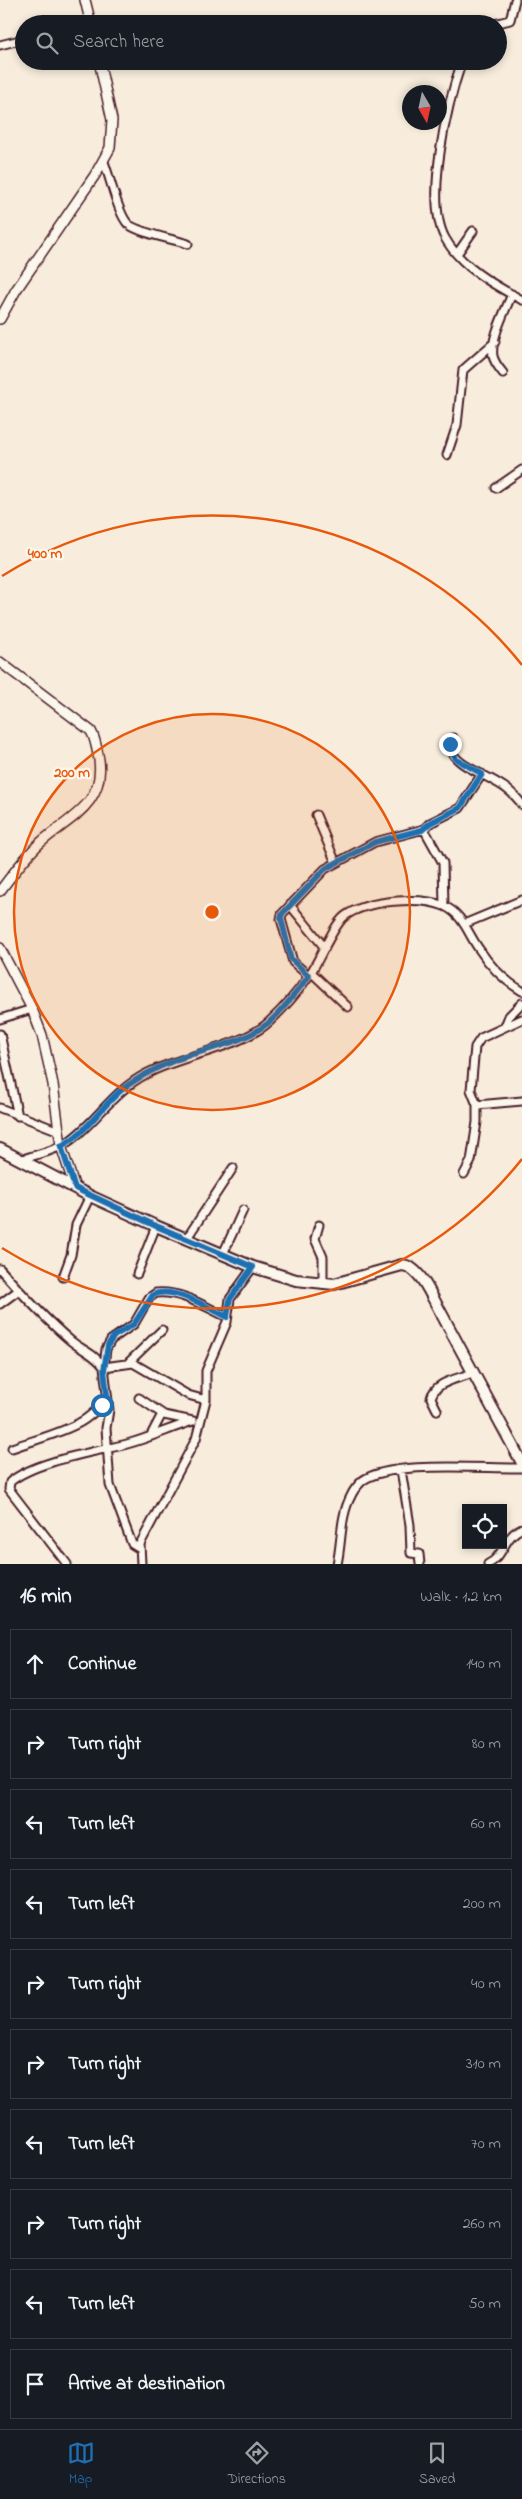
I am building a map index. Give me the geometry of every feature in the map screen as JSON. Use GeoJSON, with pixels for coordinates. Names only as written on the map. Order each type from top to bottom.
{"type":"FeatureCollection","features":[{"type":"Feature","properties":{"kind":"main road"},"geometry":{"type":"LineString","coordinates":[[0,1149],[23,1159],[90,1196],[156,1226],[253,1267],[296,1280],[324,1284],[348,1281],[402,1266],[409,1267],[423,1280],[522,1463]]}},
{"type":"Feature","properties":{"kind":"street"},"geometry":{"type":"LineString","coordinates":[[85,0],[88,15]]}},
{"type":"Feature","properties":{"kind":"street"},"geometry":{"type":"LineString","coordinates":[[507,21],[510,20],[515,0]]}},
{"type":"Feature","properties":{"kind":"street"},"geometry":{"type":"LineString","coordinates":[[0,45],[15,41]]}},
{"type":"Feature","properties":{"kind":"street"},"geometry":{"type":"LineString","coordinates":[[0,319],[16,290],[104,162],[110,148],[113,132],[101,70]]}},
{"type":"Feature","properties":{"kind":"street"},"geometry":{"type":"LineString","coordinates":[[459,70],[450,99],[443,133],[437,195],[441,228],[444,236],[457,254],[476,271],[522,300]]}},
{"type":"Feature","properties":{"kind":"street"},"geometry":{"type":"LineString","coordinates":[[104,162],[119,208],[128,224],[146,232],[188,244]]}},
{"type":"Feature","properties":{"kind":"street"},"geometry":{"type":"LineString","coordinates":[[457,254],[473,231]]}},
{"type":"Feature","properties":{"kind":"street"},"geometry":{"type":"LineString","coordinates":[[503,373],[493,357],[495,342],[512,294]]}},
{"type":"Feature","properties":{"kind":"street"},"geometry":{"type":"LineString","coordinates":[[447,455],[457,425],[463,370],[495,342]]}},
{"type":"Feature","properties":{"kind":"street"},"geometry":{"type":"LineString","coordinates":[[496,488],[522,470]]}},
{"type":"Feature","properties":{"kind":"street"},"geometry":{"type":"LineString","coordinates":[[0,662],[90,731],[96,741],[100,779],[98,789],[91,800],[78,813],[39,844],[0,891]]}},
{"type":"Feature","properties":{"kind":"street"},"geometry":{"type":"LineString","coordinates":[[453,738],[450,749],[456,759],[502,784],[522,805]]}},
{"type":"Feature","properties":{"kind":"street"},"geometry":{"type":"LineString","coordinates":[[348,1007],[291,959],[281,918],[282,914],[321,872],[336,863],[375,842],[424,829],[430,823],[460,808],[482,774]]}},
{"type":"Feature","properties":{"kind":"street"},"geometry":{"type":"LineString","coordinates":[[316,815],[336,863]]}},
{"type":"Feature","properties":{"kind":"street"},"geometry":{"type":"LineString","coordinates":[[424,829],[443,863],[444,906]]}},
{"type":"Feature","properties":{"kind":"street"},"geometry":{"type":"LineString","coordinates":[[464,924],[522,900]]}},
{"type":"Feature","properties":{"kind":"street"},"geometry":{"type":"LineString","coordinates":[[23,1159],[61,1146],[73,1138],[126,1086],[147,1073],[193,1054],[244,1038],[267,1024],[310,974],[344,916],[365,908],[388,902],[414,901],[444,906],[457,914],[478,949],[493,967],[521,987]]}},
{"type":"Feature","properties":{"kind":"street"},"geometry":{"type":"LineString","coordinates":[[290,905],[325,948]]}},
{"type":"Feature","properties":{"kind":"street"},"geometry":{"type":"LineString","coordinates":[[0,948],[32,1009],[42,1035],[53,1084],[61,1146],[75,1188]]}},
{"type":"Feature","properties":{"kind":"street"},"geometry":{"type":"LineString","coordinates":[[506,1026],[508,1016],[522,1003]]}},
{"type":"Feature","properties":{"kind":"street"},"geometry":{"type":"LineString","coordinates":[[0,1020],[32,1009]]}},
{"type":"Feature","properties":{"kind":"street"},"geometry":{"type":"LineString","coordinates":[[464,1174],[472,1161],[477,1122],[477,1105],[471,1090],[475,1047],[481,1038],[522,1019]]}},
{"type":"Feature","properties":{"kind":"street"},"geometry":{"type":"LineString","coordinates":[[0,1034],[18,1116]]}},
{"type":"Feature","properties":{"kind":"street"},"geometry":{"type":"LineString","coordinates":[[0,1065],[7,1061]]}},
{"type":"Feature","properties":{"kind":"street"},"geometry":{"type":"LineString","coordinates":[[477,1105],[522,1101]]}},
{"type":"Feature","properties":{"kind":"street"},"geometry":{"type":"LineString","coordinates":[[0,1108],[60,1131]]}},
{"type":"Feature","properties":{"kind":"street"},"geometry":{"type":"LineString","coordinates":[[187,1238],[233,1168]]}},
{"type":"Feature","properties":{"kind":"street"},"geometry":{"type":"LineString","coordinates":[[63,1277],[71,1255],[76,1225],[90,1196]]}},
{"type":"Feature","properties":{"kind":"street"},"geometry":{"type":"LineString","coordinates":[[223,1254],[242,1210]]}},
{"type":"Feature","properties":{"kind":"street"},"geometry":{"type":"LineString","coordinates":[[319,1225],[315,1239],[323,1257],[324,1284]]}},
{"type":"Feature","properties":{"kind":"street"},"geometry":{"type":"LineString","coordinates":[[137,1274],[156,1226]]}},
{"type":"Feature","properties":{"kind":"street"},"geometry":{"type":"LineString","coordinates":[[141,1564],[140,1549],[143,1538],[196,1439],[206,1400],[206,1370],[221,1338],[230,1299],[253,1267]]}},
{"type":"Feature","properties":{"kind":"street"},"geometry":{"type":"LineString","coordinates":[[0,1269],[72,1342],[95,1356],[104,1367]]}},
{"type":"Feature","properties":{"kind":"street"},"geometry":{"type":"LineString","coordinates":[[0,1304],[19,1290]]}},
{"type":"Feature","properties":{"kind":"street"},"geometry":{"type":"LineString","coordinates":[[140,1549],[132,1544],[110,1488],[106,1428],[108,1403],[104,1367],[106,1349],[111,1340],[134,1324],[149,1298],[156,1293],[168,1293],[192,1299],[227,1317]]}},
{"type":"Feature","properties":{"kind":"street"},"geometry":{"type":"LineString","coordinates":[[104,1367],[129,1362],[162,1330]]}},
{"type":"Feature","properties":{"kind":"street"},"geometry":{"type":"LineString","coordinates":[[129,1362],[188,1395],[206,1400]]}},
{"type":"Feature","properties":{"kind":"street"},"geometry":{"type":"LineString","coordinates":[[437,1410],[432,1398],[436,1390],[445,1382],[472,1373]]}},
{"type":"Feature","properties":{"kind":"street"},"geometry":{"type":"LineString","coordinates":[[139,1398],[162,1414],[201,1422]]}},
{"type":"Feature","properties":{"kind":"street"},"geometry":{"type":"LineString","coordinates":[[12,1448],[78,1424],[91,1416],[102,1405],[108,1403]]}},
{"type":"Feature","properties":{"kind":"street"},"geometry":{"type":"LineString","coordinates":[[151,1435],[162,1414]]}},
{"type":"Feature","properties":{"kind":"street"},"geometry":{"type":"LineString","coordinates":[[67,1564],[9,1490],[9,1484],[13,1479],[51,1463],[151,1435],[192,1421]]}},
{"type":"Feature","properties":{"kind":"street"},"geometry":{"type":"LineString","coordinates":[[337,1564],[347,1506],[353,1492],[368,1478],[401,1470],[522,1468]]}},
{"type":"Feature","properties":{"kind":"street"},"geometry":{"type":"LineString","coordinates":[[401,1470],[410,1525],[411,1553],[419,1554],[420,1564]]}},
{"type":"Feature","properties":{"kind":"street"},"geometry":{"type":"LineString","coordinates":[[488,1564],[498,1558],[509,1537],[522,1528]]}},
{"type":"Feature","properties":{"kind":"route"},"geometry":{"type":"LineString","coordinates":[[102,1405],[108,1403],[104,1370],[106,1349],[114,1336],[134,1324],[149,1298],[156,1293],[168,1293],[192,1299],[227,1317],[233,1293],[253,1267],[156,1226],[75,1188],[61,1146],[73,1138],[126,1086],[147,1073],[193,1054],[244,1038],[267,1024],[281,1010],[309,976],[291,959],[281,918],[282,914],[325,869],[375,842],[422,830],[430,823],[460,808],[482,774],[456,759],[452,754],[450,744]]}}]}
